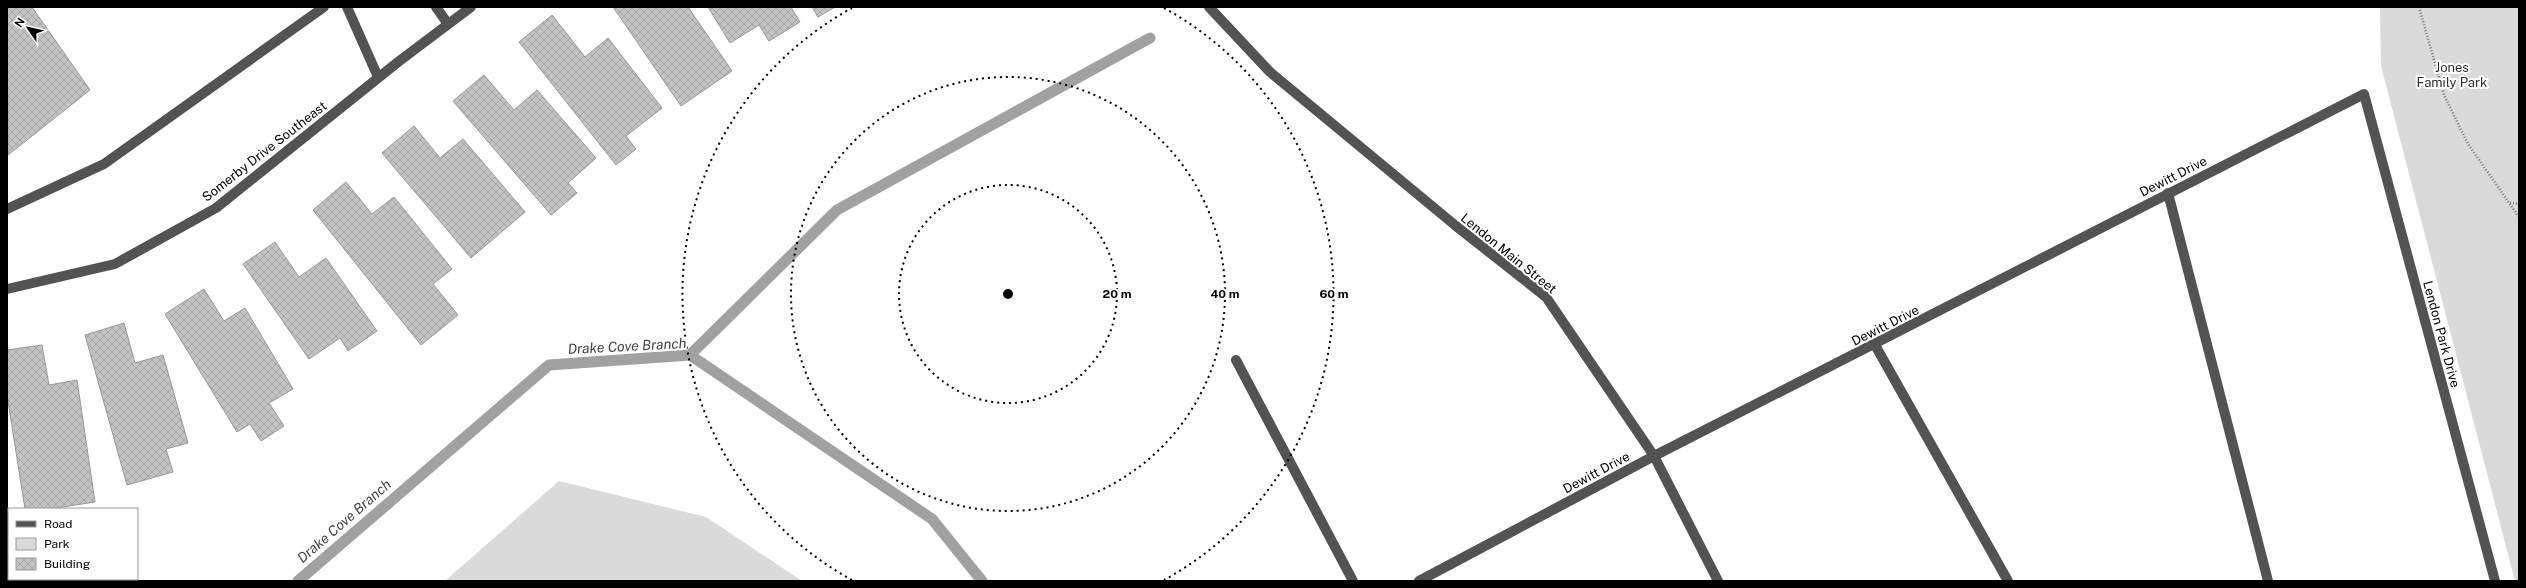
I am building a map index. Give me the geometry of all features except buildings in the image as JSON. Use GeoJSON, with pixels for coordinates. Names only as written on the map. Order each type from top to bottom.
{"type":"FeatureCollection","features":[{"type":"Feature","properties":{"kind":"street"},"geometry":{"type":"LineString","coordinates":[[7,209],[104,164],[324,7]]}},
{"type":"Feature","properties":{"kind":"street"},"geometry":{"type":"LineString","coordinates":[[347,7],[378,77]]}},
{"type":"Feature","properties":{"kind":"street"},"geometry":{"type":"LineString","coordinates":[[436,7],[448,24]]}},
{"type":"Feature","properties":{"kind":"street","name":"Somerby Drive Southeast"},"geometry":{"type":"LineString","coordinates":[[7,289],[115,264],[216,208],[378,77],[471,7]]}},
{"type":"Feature","properties":{"kind":"street","name":"Lendon Main Street"},"geometry":{"type":"LineString","coordinates":[[1209,7],[1270,72],[1456,226],[1546,297],[1654,456],[1718,581]]}},
{"type":"Feature","properties":{"kind":"street","name":"Dewitt Drive"},"geometry":{"type":"LineString","coordinates":[[1419,581],[1654,456],[1875,345],[2168,193],[2364,94]]}},
{"type":"Feature","properties":{"kind":"street","name":"Lendon Park Drive"},"geometry":{"type":"LineString","coordinates":[[2364,94],[2496,581]]}},
{"type":"Feature","properties":{"kind":"street"},"geometry":{"type":"LineString","coordinates":[[2168,193],[2268,581]]}},
{"type":"Feature","properties":{"kind":"street"},"geometry":{"type":"LineString","coordinates":[[1875,345],[2008,581]]}},
{"type":"Feature","properties":{"kind":"street"},"geometry":{"type":"LineString","coordinates":[[1236,360],[1353,581]]}},
{"type":"Feature","properties":{"kind":"path"},"geometry":{"type":"LineString","coordinates":[[2419,7],[2444,95],[2468,144],[2519,217]]}},
{"type":"Feature","properties":{"kind":"path"},"geometry":{"type":"LineString","coordinates":[[2509,203],[2519,204]]}},
{"type":"Feature","properties":{"kind":"green space","name":"Jones Family Park"},"geometry":{"type":"Polygon","coordinates":[[[2380,7],[2519,7],[2519,581],[2515,581],[2381,66],[2380,7]]]}},
{"type":"Feature","properties":{"kind":"green space"},"geometry":{"type":"Polygon","coordinates":[[[559,481],[706,517],[802,581],[445,581],[559,481]]]}},
{"type":"Feature","properties":{"kind":"waterway"},"geometry":{"type":"LineString","coordinates":[[690,355],[837,210],[1150,38]]}},
{"type":"Feature","properties":{"kind":"waterway","name":"Drake Cove Branch"},"geometry":{"type":"LineString","coordinates":[[298,581],[549,365],[690,355],[932,519],[982,581]]}}]}
